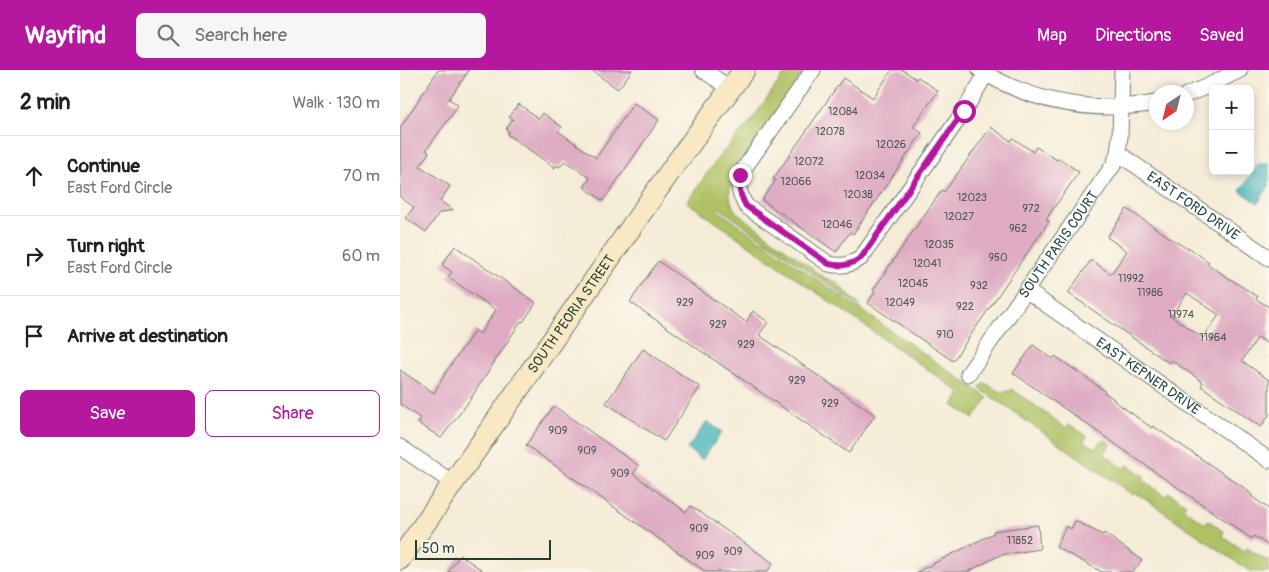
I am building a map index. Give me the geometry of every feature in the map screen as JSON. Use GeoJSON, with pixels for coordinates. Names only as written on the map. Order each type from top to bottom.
{"type":"FeatureCollection","features":[{"type":"Feature","properties":{"kind":"main road","name":"SOUTH PEORIA STREET"},"geometry":{"type":"LineString","coordinates":[[400,559],[664,180],[744,70]]}},
{"type":"Feature","properties":{"kind":"street"},"geometry":{"type":"LineString","coordinates":[[703,70],[731,89]]}},
{"type":"Feature","properties":{"kind":"street"},"geometry":{"type":"LineString","coordinates":[[813,70],[743,170],[739,185],[740,196],[746,206],[829,264],[840,266],[852,264],[861,258],[964,111],[983,72],[1018,89],[1047,100],[1072,105],[1097,108],[1149,104]]}},
{"type":"Feature","properties":{"kind":"street","name":"SOUTH PARIS COURT"},"geometry":{"type":"LineString","coordinates":[[968,374],[1114,164],[1118,153],[1122,70]]}},
{"type":"Feature","properties":{"kind":"street"},"geometry":{"type":"LineString","coordinates":[[1194,92],[1240,70]]}},
{"type":"Feature","properties":{"kind":"street","name":"EAST FORD DRIVE"},"geometry":{"type":"LineString","coordinates":[[1118,153],[1269,258]]}},
{"type":"Feature","properties":{"kind":"street","name":"EAST KEPNER DRIVE"},"geometry":{"type":"LineString","coordinates":[[1026,291],[1269,460]]}},
{"type":"Feature","properties":{"kind":"street"},"geometry":{"type":"LineString","coordinates":[[400,447],[453,483]]}},
{"type":"Feature","properties":{"kind":"green space"},"geometry":{"type":"Polygon","coordinates":[[[787,70],[805,70],[732,177],[730,199],[736,212],[825,278],[836,282],[861,307],[719,208],[717,210],[988,398],[973,419],[953,405],[961,393],[687,202],[718,158],[751,121],[787,70]]]}},
{"type":"Feature","properties":{"kind":"green space"},"geometry":{"type":"Polygon","coordinates":[[[985,383],[1005,392],[1012,389],[1066,428],[1069,424],[1087,436],[1084,441],[1095,448],[1103,439],[1111,444],[1104,454],[1125,469],[1128,465],[1145,477],[1143,480],[1165,496],[1168,492],[1186,504],[1183,508],[1205,524],[1208,520],[1224,532],[1222,536],[1245,551],[1247,548],[1266,560],[1269,559],[1269,572],[1251,572],[1135,492],[1133,495],[979,388],[985,383]]]}},
{"type":"Feature","properties":{"kind":"water"},"geometry":{"type":"Polygon","coordinates":[[[1258,164],[1269,164],[1269,186],[1258,203],[1240,191],[1251,175],[1254,175],[1254,170],[1258,164]]]}},
{"type":"Feature","properties":{"kind":"water"},"geometry":{"type":"Polygon","coordinates":[[[707,421],[722,432],[702,460],[687,449],[707,421]]]}},
{"type":"Feature","properties":{"kind":"building"},"geometry":{"type":"Polygon","coordinates":[[[438,70],[469,70],[449,99],[458,105],[426,150],[429,152],[420,166],[450,186],[440,201],[453,210],[439,213],[426,232],[406,218],[414,207],[400,197],[400,128],[438,70]]]}},
{"type":"Feature","properties":{"kind":"building"},"geometry":{"type":"Polygon","coordinates":[[[591,70],[632,70],[618,89],[591,70]]]}},
{"type":"Feature","properties":{"kind":"building"},"geometry":{"type":"Polygon","coordinates":[[[892,70],[903,70],[916,79],[918,77],[938,91],[913,127],[922,133],[853,234],[850,232],[836,252],[762,200],[776,180],[773,179],[843,78],[873,98],[892,70]]]}},
{"type":"Feature","properties":{"kind":"building"},"geometry":{"type":"Polygon","coordinates":[[[634,103],[659,120],[603,201],[584,187],[590,178],[565,161],[560,167],[556,165],[555,168],[507,134],[509,131],[506,129],[513,119],[509,117],[519,104],[539,119],[543,113],[562,127],[558,131],[596,158],[634,103]]]}},
{"type":"Feature","properties":{"kind":"building"},"geometry":{"type":"Polygon","coordinates":[[[991,127],[1011,141],[1013,138],[1033,152],[1036,147],[1057,160],[1059,158],[1079,172],[1046,219],[1049,221],[953,361],[868,303],[875,292],[873,290],[927,211],[942,190],[944,192],[991,127]]]}},
{"type":"Feature","properties":{"kind":"building"},"geometry":{"type":"Polygon","coordinates":[[[1127,209],[1187,249],[1188,247],[1209,262],[1207,264],[1258,297],[1256,299],[1269,307],[1269,345],[1258,337],[1242,361],[1269,380],[1269,415],[1261,427],[1201,386],[1203,382],[1171,360],[1169,363],[1068,293],[1091,260],[1111,274],[1127,251],[1107,237],[1127,209]],[[1187,293],[1171,316],[1203,338],[1219,315],[1187,293]]]}},
{"type":"Feature","properties":{"kind":"building"},"geometry":{"type":"Polygon","coordinates":[[[455,246],[536,303],[523,322],[521,321],[467,404],[441,438],[418,423],[421,419],[400,404],[400,370],[434,393],[475,330],[480,334],[496,310],[448,277],[452,272],[442,265],[455,246]]]}},
{"type":"Feature","properties":{"kind":"building"},"geometry":{"type":"Polygon","coordinates":[[[658,261],[746,322],[753,311],[768,322],[759,335],[875,415],[849,453],[630,302],[658,261]]]}},
{"type":"Feature","properties":{"kind":"building"},"geometry":{"type":"Polygon","coordinates":[[[1033,345],[1053,359],[1055,356],[1105,391],[1113,400],[1152,428],[1153,426],[1243,487],[1251,496],[1269,509],[1269,546],[1254,536],[1252,539],[1013,373],[1033,345]]]}},
{"type":"Feature","properties":{"kind":"building"},"geometry":{"type":"Polygon","coordinates":[[[643,349],[700,387],[664,441],[606,403],[643,349]]]}},
{"type":"Feature","properties":{"kind":"building"},"geometry":{"type":"Polygon","coordinates":[[[554,406],[639,466],[633,474],[686,512],[691,506],[773,563],[767,572],[706,572],[526,445],[554,406]]]}},
{"type":"Feature","properties":{"kind":"building"},"geometry":{"type":"Polygon","coordinates":[[[1075,521],[1103,535],[1104,533],[1142,560],[1133,572],[1102,572],[1056,547],[1066,526],[1071,529],[1075,521]]]}},
{"type":"Feature","properties":{"kind":"building"},"geometry":{"type":"Polygon","coordinates":[[[1038,525],[1040,549],[1000,555],[967,572],[917,572],[994,533],[993,531],[1038,525]]]}},
{"type":"Feature","properties":{"kind":"building"},"geometry":{"type":"Polygon","coordinates":[[[460,555],[485,572],[448,572],[460,555]]]}},
{"type":"Feature","properties":{"kind":"route"},"geometry":{"type":"LineString","coordinates":[[740,175],[740,196],[746,206],[829,264],[840,266],[852,264],[861,258],[964,111]]}}]}
